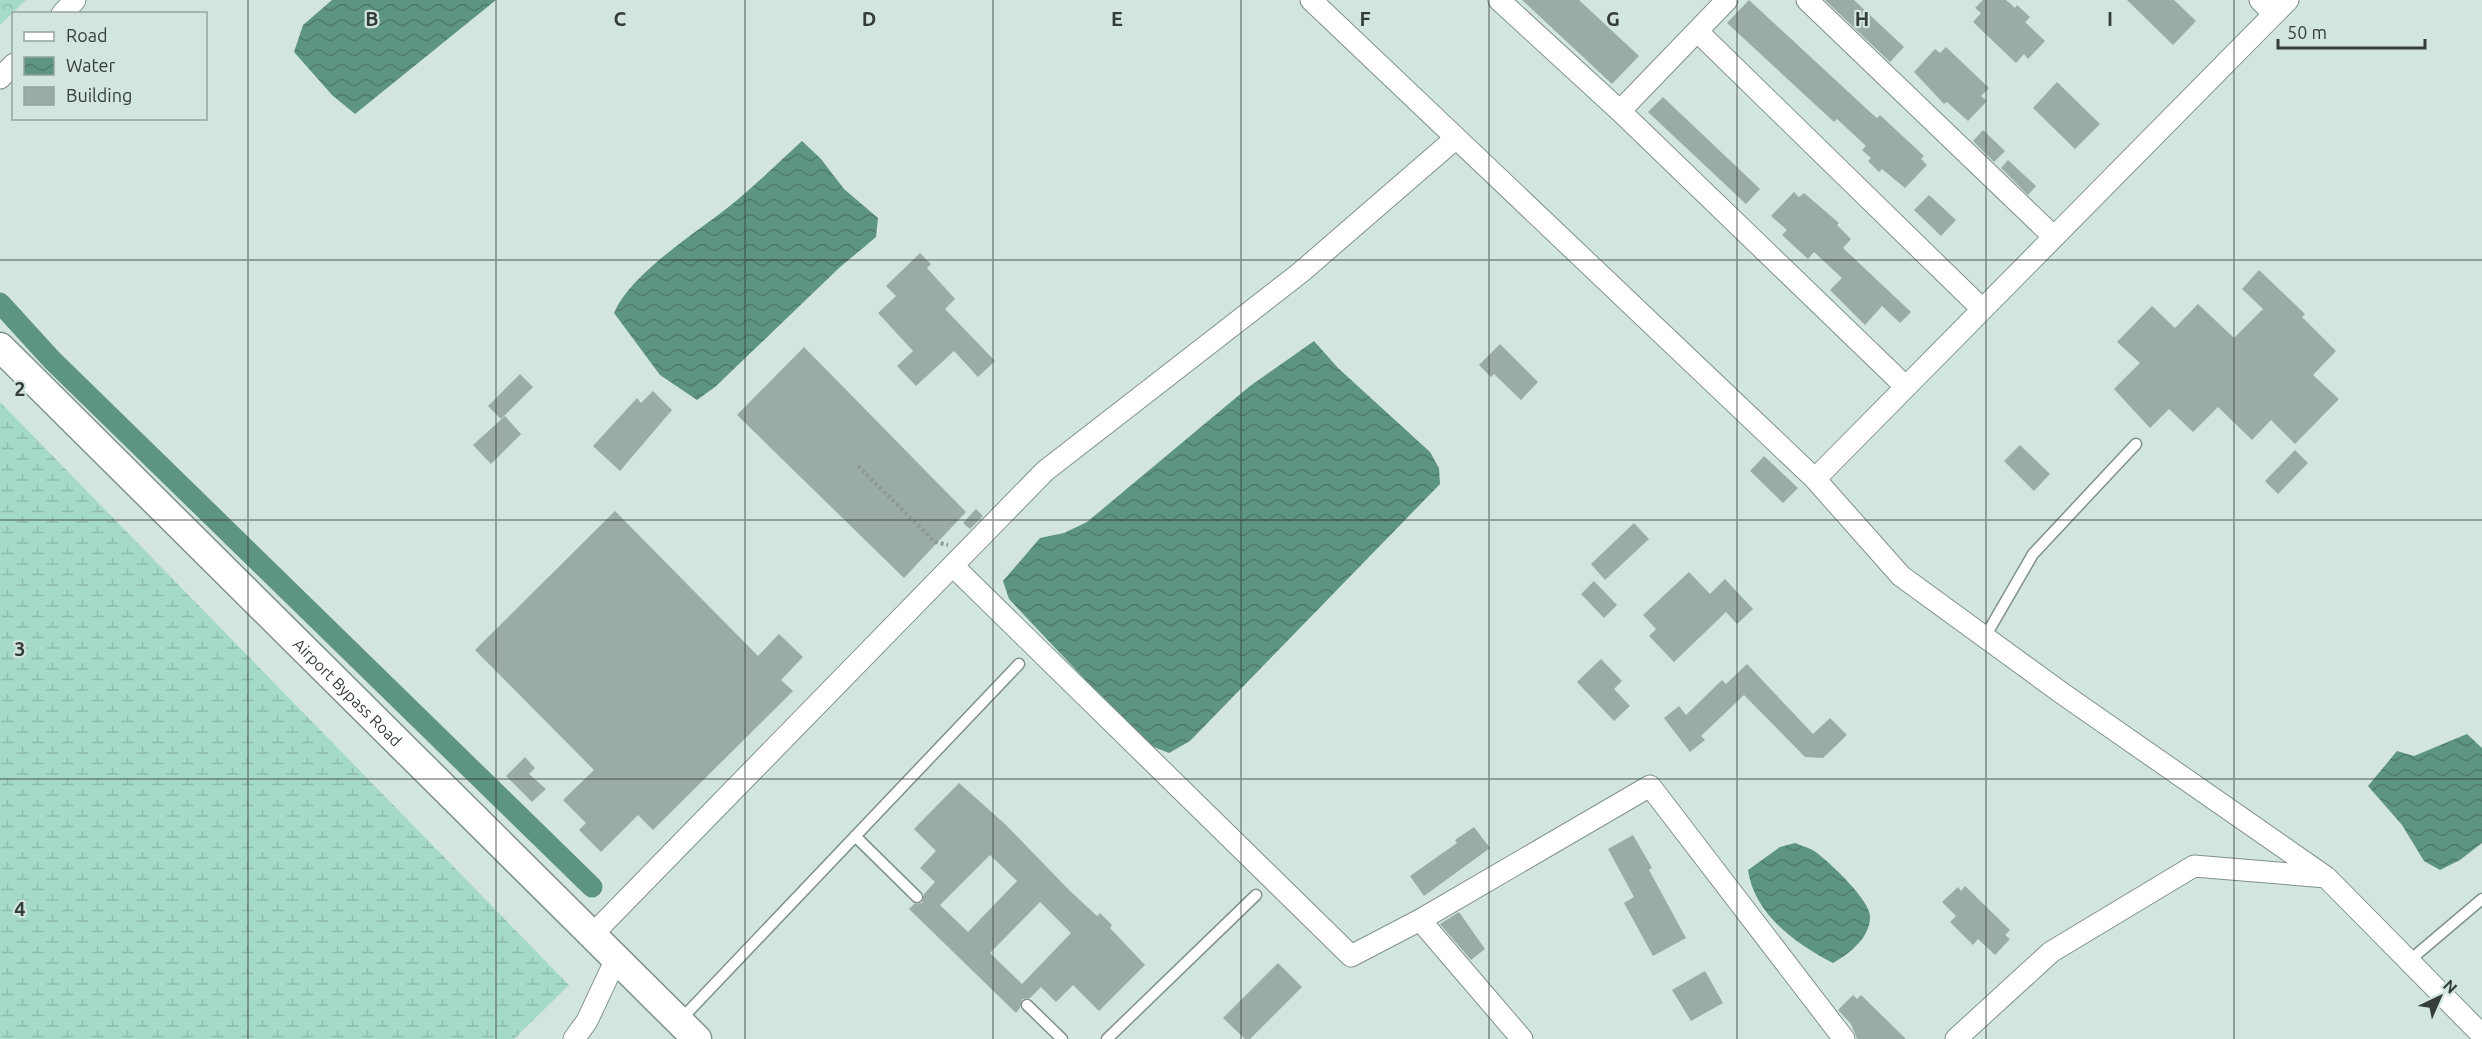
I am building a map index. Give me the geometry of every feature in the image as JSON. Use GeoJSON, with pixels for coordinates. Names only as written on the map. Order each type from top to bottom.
{"type":"FeatureCollection","features":[{"type":"Feature","properties":{"kind":"street"},"geometry":{"type":"LineString","coordinates":[[64,12],[75,0]]}},
{"type":"Feature","properties":{"kind":"street"},"geometry":{"type":"LineString","coordinates":[[1311,0],[1815,479],[1901,576],[1984,637],[2326,877],[2482,1035]]}},
{"type":"Feature","properties":{"kind":"street"},"geometry":{"type":"LineString","coordinates":[[1499,0],[1620,111],[1906,387]]}},
{"type":"Feature","properties":{"kind":"street"},"geometry":{"type":"LineString","coordinates":[[1620,111],[1727,0]]}},
{"type":"Feature","properties":{"kind":"street"},"geometry":{"type":"LineString","coordinates":[[1807,0],[2054,237]]}},
{"type":"Feature","properties":{"kind":"street"},"geometry":{"type":"LineString","coordinates":[[1815,479],[2054,237],[2274,5]]}},
{"type":"Feature","properties":{"kind":"street"},"geometry":{"type":"LineString","coordinates":[[1697,31],[1982,309]]}},
{"type":"Feature","properties":{"kind":"street"},"geometry":{"type":"LineString","coordinates":[[0,78],[12,66]]}},
{"type":"Feature","properties":{"kind":"street"},"geometry":{"type":"LineString","coordinates":[[592,935],[1046,471],[1300,273],[1456,138]]}},
{"type":"Feature","properties":{"kind":"street","name":"Airport Bypass Road"},"geometry":{"type":"LineString","coordinates":[[0,347],[697,1039]]}},
{"type":"Feature","properties":{"kind":"street"},"geometry":{"type":"LineString","coordinates":[[953,566],[1351,956],[1420,920],[1650,786],[1844,1039]]}},
{"type":"Feature","properties":{"kind":"street"},"geometry":{"type":"LineString","coordinates":[[1956,1039],[2050,952],[2194,866],[2326,877]]}},
{"type":"Feature","properties":{"kind":"street"},"geometry":{"type":"LineString","coordinates":[[1420,920],[1522,1039]]}},
{"type":"Feature","properties":{"kind":"street"},"geometry":{"type":"LineString","coordinates":[[574,1039],[587,1021],[616,959]]}},
{"type":"Feature","properties":{"kind":"lane"},"geometry":{"type":"LineString","coordinates":[[1984,637],[2034,554],[2136,444]]}},
{"type":"Feature","properties":{"kind":"lane"},"geometry":{"type":"LineString","coordinates":[[688,1012],[1019,664]]}},
{"type":"Feature","properties":{"kind":"lane"},"geometry":{"type":"LineString","coordinates":[[855,836],[916,897]]}},
{"type":"Feature","properties":{"kind":"lane"},"geometry":{"type":"LineString","coordinates":[[1107,1039],[1256,894]]}},
{"type":"Feature","properties":{"kind":"lane"},"geometry":{"type":"LineString","coordinates":[[2410,960],[2482,899]]}},
{"type":"Feature","properties":{"kind":"lane"},"geometry":{"type":"LineString","coordinates":[[1027,1005],[1062,1039]]}},
{"type":"Feature","properties":{"kind":"path"},"geometry":{"type":"LineString","coordinates":[[858,465],[935,542],[969,550]]}},
{"type":"Feature","properties":{"kind":"green space"},"geometry":{"type":"Polygon","coordinates":[[[0,0],[26,0],[12,12],[0,25],[0,0]]]}},
{"type":"Feature","properties":{"kind":"green space"},"geometry":{"type":"Polygon","coordinates":[[[0,402],[569,985],[514,1039],[0,1039],[0,402]]]}},
{"type":"Feature","properties":{"kind":"water"},"geometry":{"type":"Polygon","coordinates":[[[332,0],[496,0],[355,114],[332,95],[294,52],[303,25],[332,0]]]}},
{"type":"Feature","properties":{"kind":"water"},"geometry":{"type":"Polygon","coordinates":[[[802,141],[821,159],[844,189],[878,218],[876,237],[839,268],[715,387],[697,400],[660,375],[614,313],[623,297],[651,267],[736,201],[802,141]]]}},
{"type":"Feature","properties":{"kind":"water"},"geometry":{"type":"Polygon","coordinates":[[[1314,341],[1338,368],[1430,452],[1439,468],[1440,484],[1190,741],[1169,753],[1146,744],[1009,599],[1003,581],[1040,538],[1064,533],[1087,522],[1250,386],[1314,341]]]}},
{"type":"Feature","properties":{"kind":"water"},"geometry":{"type":"Polygon","coordinates":[[[2467,734],[2482,748],[2482,843],[2460,860],[2440,870],[2424,861],[2402,825],[2368,786],[2397,751],[2414,756],[2467,734]]]}},
{"type":"Feature","properties":{"kind":"water"},"geometry":{"type":"Polygon","coordinates":[[[1795,843],[1815,851],[1831,865],[1857,892],[1869,910],[1869,925],[1863,938],[1846,955],[1833,963],[1805,947],[1779,926],[1768,914],[1752,886],[1748,870],[1780,847],[1795,843]]]}},
{"type":"Feature","properties":{"kind":"building"},"geometry":{"type":"Polygon","coordinates":[[[1522,0],[1579,0],[1639,56],[1612,84],[1522,0]]]}},
{"type":"Feature","properties":{"kind":"building"},"geometry":{"type":"Polygon","coordinates":[[[1749,0],[1870,112],[1877,118],[1880,115],[1924,156],[1921,159],[1927,165],[1905,188],[1882,169],[1879,172],[1868,161],[1871,158],[1862,150],[1866,146],[1837,119],[1834,122],[1727,23],[1749,0]]]}},
{"type":"Feature","properties":{"kind":"building"},"geometry":{"type":"Polygon","coordinates":[[[1825,0],[1854,0],[1904,47],[1890,62],[1825,0]]]}},
{"type":"Feature","properties":{"kind":"building"},"geometry":{"type":"Polygon","coordinates":[[[1983,0],[2006,0],[2015,8],[2017,5],[2030,17],[2025,22],[2045,41],[2028,59],[2024,54],[2016,63],[1973,22],[1981,13],[1975,8],[1983,0]]]}},
{"type":"Feature","properties":{"kind":"building"},"geometry":{"type":"Polygon","coordinates":[[[2127,0],[2174,0],[2196,21],[2173,45],[2127,0]]]}},
{"type":"Feature","properties":{"kind":"building"},"geometry":{"type":"Polygon","coordinates":[[[1946,47],[1989,88],[1981,96],[1987,101],[1968,121],[1947,102],[1944,104],[1914,72],[1935,49],[1940,53],[1946,47]]]}},
{"type":"Feature","properties":{"kind":"building"},"geometry":{"type":"Polygon","coordinates":[[[2057,82],[2100,124],[2075,149],[2033,108],[2057,82]]]}},
{"type":"Feature","properties":{"kind":"building"},"geometry":{"type":"Polygon","coordinates":[[[1663,97],[1760,189],[1746,204],[1648,112],[1663,97]]]}},
{"type":"Feature","properties":{"kind":"building"},"geometry":{"type":"Polygon","coordinates":[[[1983,130],[2005,151],[1994,162],[1973,141],[1983,130]]]}},
{"type":"Feature","properties":{"kind":"building"},"geometry":{"type":"Polygon","coordinates":[[[2008,160],[2036,186],[2028,195],[2001,168],[2008,160]]]}},
{"type":"Feature","properties":{"kind":"building"},"geometry":{"type":"Polygon","coordinates":[[[1794,192],[1799,197],[1804,193],[1839,223],[1837,225],[1851,239],[1843,248],[1911,312],[1900,323],[1882,306],[1865,325],[1830,290],[1842,278],[1814,252],[1808,259],[1782,235],[1787,230],[1771,216],[1794,192]]]}},
{"type":"Feature","properties":{"kind":"building"},"geometry":{"type":"Polygon","coordinates":[[[1929,195],[1956,220],[1941,236],[1914,210],[1929,195]]]}},
{"type":"Feature","properties":{"kind":"building"},"geometry":{"type":"Polygon","coordinates":[[[920,253],[931,264],[927,268],[955,299],[945,309],[995,361],[978,377],[954,351],[916,386],[897,366],[913,351],[878,313],[896,296],[886,286],[920,253]]]}},
{"type":"Feature","properties":{"kind":"building"},"geometry":{"type":"Polygon","coordinates":[[[2259,270],[2305,314],[2302,317],[2336,351],[2313,375],[2339,399],[2295,444],[2271,420],[2252,440],[2218,407],[2193,432],[2169,409],[2150,428],[2114,389],[2140,363],[2117,342],[2152,306],[2175,328],[2198,304],[2234,338],[2263,309],[2242,289],[2259,270]]]}},
{"type":"Feature","properties":{"kind":"building"},"geometry":{"type":"Polygon","coordinates":[[[1500,344],[1538,382],[1521,400],[1494,374],[1491,377],[1479,365],[1500,344]]]}},
{"type":"Feature","properties":{"kind":"building"},"geometry":{"type":"Polygon","coordinates":[[[804,347],[966,512],[904,578],[737,415],[804,347]]]}},
{"type":"Feature","properties":{"kind":"building"},"geometry":{"type":"Polygon","coordinates":[[[520,374],[533,387],[501,419],[488,406],[520,374]]]}},
{"type":"Feature","properties":{"kind":"building"},"geometry":{"type":"Polygon","coordinates":[[[653,391],[672,410],[620,471],[593,446],[637,398],[641,403],[653,391]]]}},
{"type":"Feature","properties":{"kind":"building"},"geometry":{"type":"Polygon","coordinates":[[[505,416],[521,434],[491,464],[473,445],[505,416]]]}},
{"type":"Feature","properties":{"kind":"building"},"geometry":{"type":"Polygon","coordinates":[[[2020,445],[2050,474],[2034,491],[2004,461],[2020,445]]]}},
{"type":"Feature","properties":{"kind":"building"},"geometry":{"type":"Polygon","coordinates":[[[2295,450],[2308,463],[2278,494],[2265,481],[2295,450]]]}},
{"type":"Feature","properties":{"kind":"building"},"geometry":{"type":"Polygon","coordinates":[[[1764,456],[1798,488],[1783,503],[1750,471],[1764,456]]]}},
{"type":"Feature","properties":{"kind":"building"},"geometry":{"type":"Polygon","coordinates":[[[976,509],[983,516],[970,529],[963,523],[976,509]]]}},
{"type":"Feature","properties":{"kind":"building"},"geometry":{"type":"Polygon","coordinates":[[[615,511],[758,656],[779,634],[803,657],[781,680],[793,691],[653,830],[638,815],[601,852],[579,830],[586,823],[563,800],[594,770],[475,650],[615,511]]]}},
{"type":"Feature","properties":{"kind":"building"},"geometry":{"type":"Polygon","coordinates":[[[1634,523],[1649,539],[1605,580],[1591,564],[1634,523]]]}},
{"type":"Feature","properties":{"kind":"building"},"geometry":{"type":"Polygon","coordinates":[[[1689,572],[1710,594],[1725,579],[1753,609],[1737,624],[1726,612],[1674,662],[1649,636],[1656,629],[1643,615],[1689,572]]]}},
{"type":"Feature","properties":{"kind":"building"},"geometry":{"type":"Polygon","coordinates":[[[1594,581],[1617,605],[1604,618],[1581,594],[1594,581]]]}},
{"type":"Feature","properties":{"kind":"building"},"geometry":{"type":"Polygon","coordinates":[[[1601,659],[1622,681],[1614,689],[1630,706],[1614,721],[1577,682],[1601,659]]]}},
{"type":"Feature","properties":{"kind":"building"},"geometry":{"type":"Polygon","coordinates":[[[1747,664],[1813,734],[1830,718],[1847,735],[1823,758],[1805,757],[1744,695],[1701,736],[1705,740],[1690,752],[1664,718],[1679,706],[1686,715],[1722,680],[1726,684],[1747,664]]]}},
{"type":"Feature","properties":{"kind":"building"},"geometry":{"type":"Polygon","coordinates":[[[525,757],[535,768],[529,774],[546,789],[532,802],[506,776],[525,757]]]}},
{"type":"Feature","properties":{"kind":"building"},"geometry":{"type":"Polygon","coordinates":[[[959,783],[1005,824],[1097,916],[1100,913],[1112,925],[1110,928],[1145,965],[1099,1011],[1073,985],[1056,1002],[1041,987],[1030,998],[1022,999],[1016,1013],[909,909],[914,904],[922,903],[924,894],[935,882],[920,868],[936,851],[914,829],[959,783]],[[990,855],[940,905],[968,932],[1017,881],[990,855]],[[1040,902],[990,953],[1022,984],[1071,933],[1040,902]]]}},
{"type":"Feature","properties":{"kind":"building"},"geometry":{"type":"Polygon","coordinates":[[[1474,827],[1490,848],[1424,896],[1410,876],[1457,843],[1455,840],[1474,827]]]}},
{"type":"Feature","properties":{"kind":"building"},"geometry":{"type":"Polygon","coordinates":[[[1633,835],[1686,938],[1653,956],[1624,903],[1634,897],[1608,849],[1633,835]]]}},
{"type":"Feature","properties":{"kind":"building"},"geometry":{"type":"Polygon","coordinates":[[[1965,886],[2010,930],[2005,935],[2010,939],[1995,955],[1978,939],[1973,945],[1950,922],[1956,916],[1942,902],[1958,887],[1961,891],[1965,886]]]}},
{"type":"Feature","properties":{"kind":"building"},"geometry":{"type":"Polygon","coordinates":[[[1459,912],[1485,949],[1471,960],[1440,924],[1459,912]]]}},
{"type":"Feature","properties":{"kind":"building"},"geometry":{"type":"Polygon","coordinates":[[[1278,963],[1302,987],[1250,1039],[1245,1039],[1223,1018],[1278,963]]]}},
{"type":"Feature","properties":{"kind":"building"},"geometry":{"type":"Polygon","coordinates":[[[1705,971],[1723,1003],[1691,1021],[1672,990],[1705,971]]]}},
{"type":"Feature","properties":{"kind":"building"},"geometry":{"type":"Polygon","coordinates":[[[1853,995],[1857,999],[1861,995],[1906,1039],[1857,1039],[1851,1024],[1838,1010],[1853,995]]]}},
{"type":"Feature","properties":{"kind":"waterway"},"geometry":{"type":"LineString","coordinates":[[0,303],[52,360],[592,887]]}}]}
